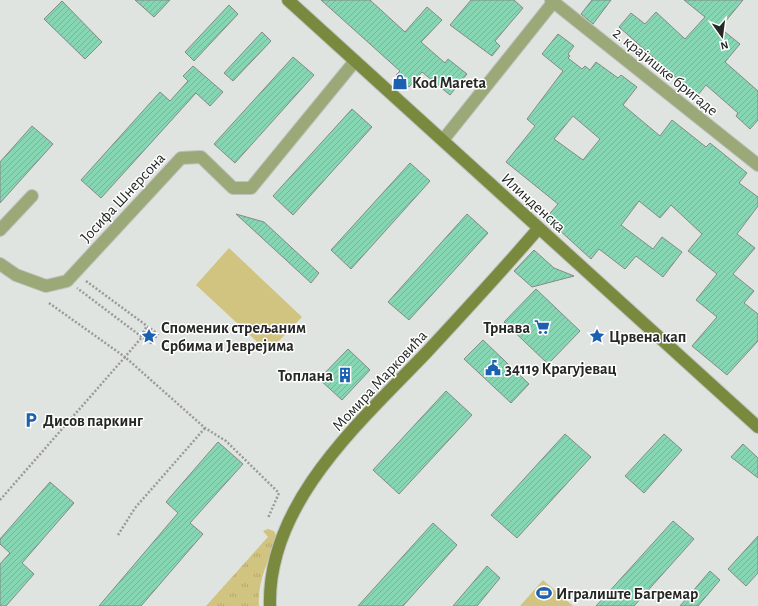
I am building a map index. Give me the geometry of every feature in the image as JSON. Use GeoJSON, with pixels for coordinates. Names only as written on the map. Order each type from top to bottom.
{"type":"FeatureCollection","features":[{"type":"Feature","properties":{"kind":"street","name":"Илинденска"},"geometry":{"type":"LineString","coordinates":[[288,0],[443,140],[538,229],[597,280],[758,427]]}},
{"type":"Feature","properties":{"kind":"street","name":"2. крајишке бригаде"},"geometry":{"type":"LineString","coordinates":[[443,140],[553,1],[758,165]]}},
{"type":"Feature","properties":{"kind":"street","name":"Јосифа Шнерсона"},"geometry":{"type":"LineString","coordinates":[[71,276],[181,158],[201,157],[233,188],[251,188],[355,61]]}},
{"type":"Feature","properties":{"kind":"street"},"geometry":{"type":"LineString","coordinates":[[0,230],[32,196]]}},
{"type":"Feature","properties":{"kind":"street","name":"Момира Марковића"},"geometry":{"type":"LineString","coordinates":[[270,606],[273,571],[286,526],[308,485],[340,445],[538,229]]}},
{"type":"Feature","properties":{"kind":"street"},"geometry":{"type":"LineString","coordinates":[[0,264],[16,275],[46,286],[71,276]]}},
{"type":"Feature","properties":{"kind":"path"},"geometry":{"type":"LineString","coordinates":[[71,276],[147,326],[158,334],[151,343],[71,276]]}},
{"type":"Feature","properties":{"kind":"path"},"geometry":{"type":"LineString","coordinates":[[49,303],[125,357],[205,428],[226,441],[279,492],[268,518]]}},
{"type":"Feature","properties":{"kind":"path"},"geometry":{"type":"LineString","coordinates":[[0,500],[125,357],[147,326]]}},
{"type":"Feature","properties":{"kind":"path"},"geometry":{"type":"LineString","coordinates":[[118,535],[135,508],[205,428]]}},
{"type":"Feature","properties":{"kind":"green space"},"geometry":{"type":"Polygon","coordinates":[[[229,248],[302,317],[268,352],[196,285],[229,248]]]}},
{"type":"Feature","properties":{"kind":"green space"},"geometry":{"type":"Polygon","coordinates":[[[268,529],[274,531],[277,537],[262,579],[259,606],[206,606],[268,537],[263,531],[268,529]]]}},
{"type":"Feature","properties":{"kind":"green space","name":"Игралиште Багремар"},"geometry":{"type":"Polygon","coordinates":[[[543,580],[573,606],[520,606],[543,580]]]}},
{"type":"Feature","properties":{"kind":"building"},"geometry":{"type":"Polygon","coordinates":[[[135,0],[170,0],[154,17],[135,0]]]}},
{"type":"Feature","properties":{"kind":"building"},"geometry":{"type":"Polygon","coordinates":[[[321,0],[370,0],[405,32],[427,7],[442,20],[421,42],[445,63],[448,59],[467,74],[450,95],[422,72],[409,87],[396,75],[400,71],[321,0]]]}},
{"type":"Feature","properties":{"kind":"building"},"geometry":{"type":"Polygon","coordinates":[[[471,0],[514,0],[523,8],[495,41],[500,46],[492,56],[450,25],[471,0]]]}},
{"type":"Feature","properties":{"kind":"building"},"geometry":{"type":"Polygon","coordinates":[[[592,0],[611,0],[593,24],[581,14],[592,0]]]}},
{"type":"Feature","properties":{"kind":"building"},"geometry":{"type":"Polygon","coordinates":[[[684,0],[743,0],[720,28],[740,44],[725,62],[758,91],[758,120],[750,129],[736,116],[738,113],[706,85],[697,96],[619,27],[631,13],[645,24],[656,12],[685,39],[705,17],[684,0]]]}},
{"type":"Feature","properties":{"kind":"building"},"geometry":{"type":"Polygon","coordinates":[[[62,1],[102,42],[85,59],[44,19],[62,1]]]}},
{"type":"Feature","properties":{"kind":"building"},"geometry":{"type":"Polygon","coordinates":[[[229,5],[238,14],[194,61],[185,52],[229,5]]]}},
{"type":"Feature","properties":{"kind":"building"},"geometry":{"type":"Polygon","coordinates":[[[262,32],[271,41],[233,81],[224,73],[262,32]]]}},
{"type":"Feature","properties":{"kind":"building"},"geometry":{"type":"Polygon","coordinates":[[[558,34],[574,46],[568,54],[570,56],[568,58],[582,69],[585,66],[590,70],[596,62],[618,78],[621,75],[637,87],[623,105],[660,136],[672,120],[706,147],[710,143],[747,173],[739,183],[758,197],[758,206],[737,234],[755,248],[733,274],[754,291],[744,303],[758,314],[758,341],[727,375],[692,346],[717,317],[696,300],[717,274],[688,251],[702,234],[671,205],[660,218],[639,201],[621,225],[653,249],[662,237],[682,252],[663,277],[636,256],[625,269],[599,249],[591,259],[546,218],[558,204],[506,162],[535,126],[527,119],[563,71],[542,54],[558,34]],[[573,116],[554,139],[583,160],[600,139],[573,116]]]}},
{"type":"Feature","properties":{"kind":"building"},"geometry":{"type":"Polygon","coordinates":[[[293,57],[314,75],[235,163],[214,144],[293,57]]]}},
{"type":"Feature","properties":{"kind":"building"},"geometry":{"type":"Polygon","coordinates":[[[193,66],[223,92],[210,106],[196,93],[101,198],[81,180],[160,92],[170,101],[188,81],[183,76],[193,66]]]}},
{"type":"Feature","properties":{"kind":"building"},"geometry":{"type":"Polygon","coordinates":[[[352,109],[372,127],[293,215],[273,196],[352,109]]]}},
{"type":"Feature","properties":{"kind":"building"},"geometry":{"type":"Polygon","coordinates":[[[32,126],[53,144],[0,203],[0,162],[32,126]]]}},
{"type":"Feature","properties":{"kind":"building"},"geometry":{"type":"Polygon","coordinates":[[[410,163],[430,181],[351,269],[331,250],[410,163]]]}},
{"type":"Feature","properties":{"kind":"building"},"geometry":{"type":"Polygon","coordinates":[[[236,214],[264,222],[319,273],[311,283],[236,214]]]}},
{"type":"Feature","properties":{"kind":"building"},"geometry":{"type":"Polygon","coordinates":[[[467,214],[488,233],[409,320],[388,302],[467,214]]]}},
{"type":"Feature","properties":{"kind":"building"},"geometry":{"type":"Polygon","coordinates":[[[534,250],[554,268],[574,276],[532,287],[514,271],[534,250]]]}},
{"type":"Feature","properties":{"kind":"building","name":"Трнава"},"geometry":{"type":"Polygon","coordinates":[[[536,289],[580,331],[548,364],[504,322],[536,289]]]}},
{"type":"Feature","properties":{"kind":"building"},"geometry":{"type":"Polygon","coordinates":[[[483,340],[529,384],[511,403],[464,359],[483,340]]]}},
{"type":"Feature","properties":{"kind":"building","name":"Топлана"},"geometry":{"type":"Polygon","coordinates":[[[348,349],[370,370],[342,400],[319,379],[348,349]]]}},
{"type":"Feature","properties":{"kind":"building"},"geometry":{"type":"Polygon","coordinates":[[[446,391],[472,415],[399,494],[373,470],[446,391]]]}},
{"type":"Feature","properties":{"kind":"building"},"geometry":{"type":"Polygon","coordinates":[[[565,434],[591,457],[517,538],[491,515],[565,434]]]}},
{"type":"Feature","properties":{"kind":"building"},"geometry":{"type":"Polygon","coordinates":[[[664,434],[682,450],[644,493],[625,476],[664,434]]]}},
{"type":"Feature","properties":{"kind":"building"},"geometry":{"type":"Polygon","coordinates":[[[218,442],[243,464],[190,523],[203,534],[141,606],[99,606],[178,513],[166,502],[218,442]]]}},
{"type":"Feature","properties":{"kind":"building"},"geometry":{"type":"Polygon","coordinates":[[[743,444],[758,458],[758,478],[731,457],[743,444]]]}},
{"type":"Feature","properties":{"kind":"building"},"geometry":{"type":"Polygon","coordinates":[[[50,482],[74,503],[22,563],[34,574],[6,606],[0,606],[0,564],[10,553],[0,544],[0,539],[50,482]]]}},
{"type":"Feature","properties":{"kind":"building"},"geometry":{"type":"Polygon","coordinates":[[[673,521],[694,539],[634,606],[596,606],[673,521]]]}},
{"type":"Feature","properties":{"kind":"building"},"geometry":{"type":"Polygon","coordinates":[[[433,523],[457,545],[403,606],[358,606],[433,523]]]}},
{"type":"Feature","properties":{"kind":"building"},"geometry":{"type":"Polygon","coordinates":[[[758,536],[758,573],[746,586],[728,569],[758,536]]]}},
{"type":"Feature","properties":{"kind":"building"},"geometry":{"type":"Polygon","coordinates":[[[487,566],[500,578],[477,606],[453,606],[487,566]]]}},
{"type":"Feature","properties":{"kind":"building"},"geometry":{"type":"Polygon","coordinates":[[[710,571],[720,580],[698,606],[680,606],[710,571]]]}},
{"type":"Feature","properties":{"kind":"place","name":"Kod Mareta"},"geometry":{"type":"Point","coordinates":[400,82]}},
{"type":"Feature","properties":{"kind":"place","name":"Трнава"},"geometry":{"type":"Point","coordinates":[542,327]}},
{"type":"Feature","properties":{"kind":"place","name":"Споменик стрељаним Србима и Јеврејима"},"geometry":{"type":"Point","coordinates":[149,336]}},
{"type":"Feature","properties":{"kind":"place","name":"Црвена кап"},"geometry":{"type":"Point","coordinates":[597,336]}},
{"type":"Feature","properties":{"kind":"place","name":"34119 Крагујевац"},"geometry":{"type":"Point","coordinates":[493,368]}},
{"type":"Feature","properties":{"kind":"place","name":"Топлана"},"geometry":{"type":"Point","coordinates":[345,375]}},
{"type":"Feature","properties":{"kind":"place","name":"Дисов паркинг"},"geometry":{"type":"Point","coordinates":[31,420]}},
{"type":"Feature","properties":{"kind":"place","name":"Игралиште Багремар"},"geometry":{"type":"Point","coordinates":[544,593]}}]}
